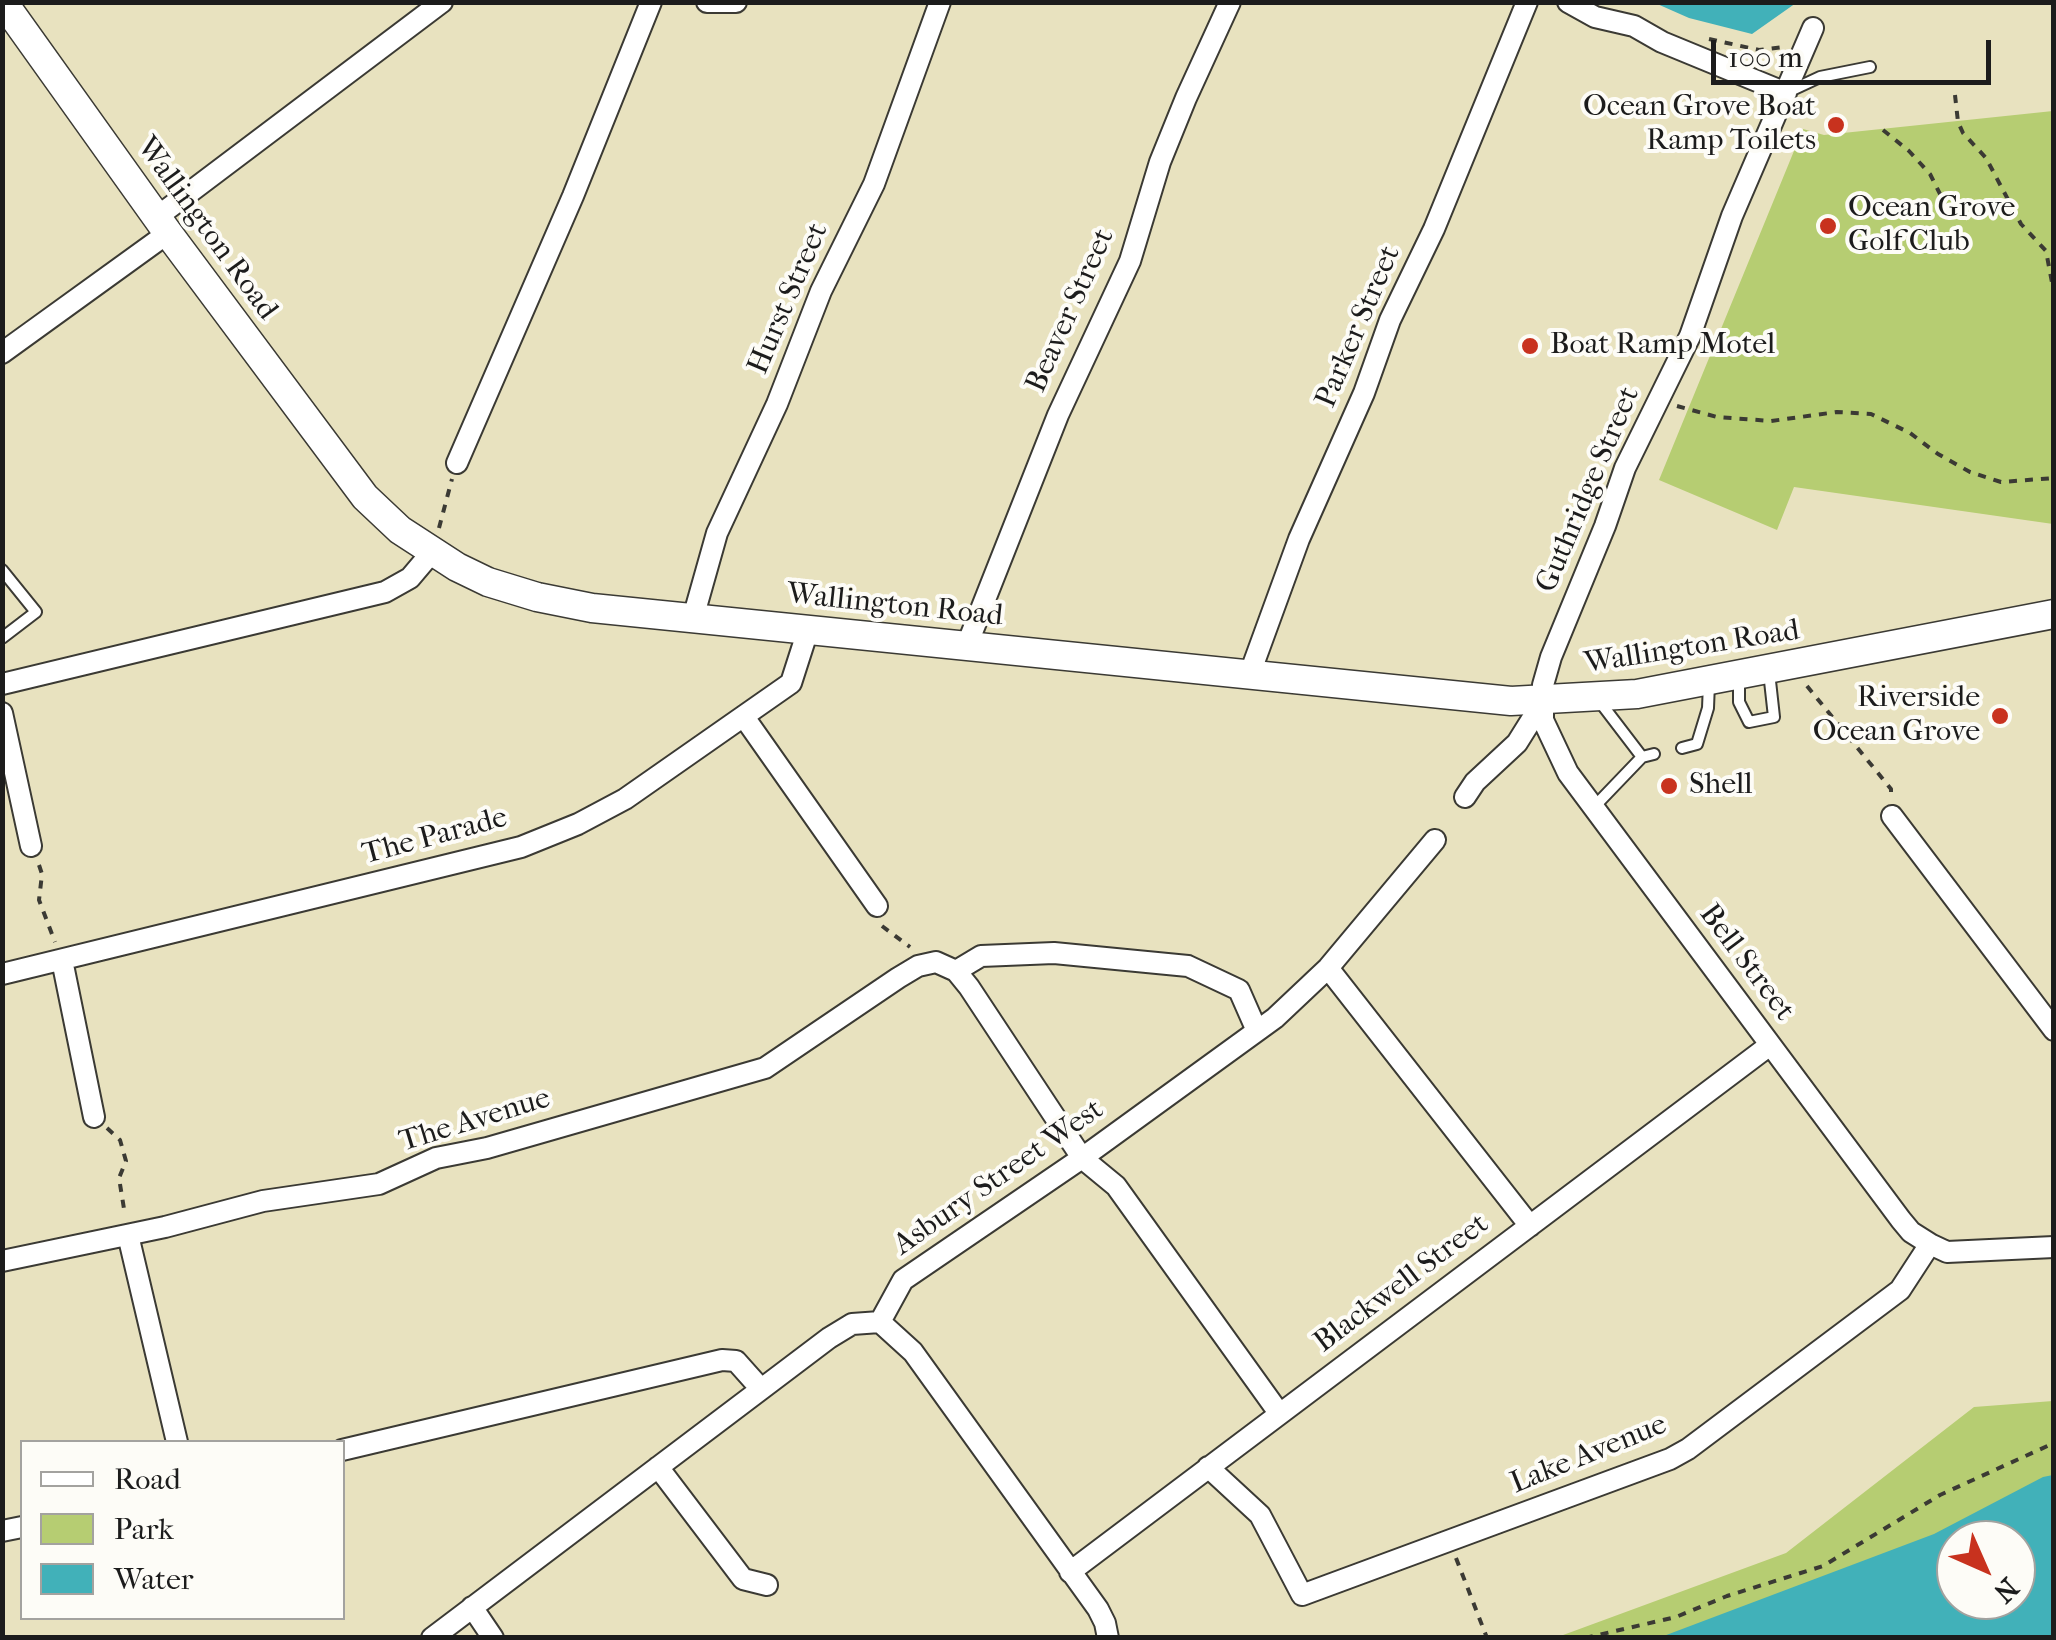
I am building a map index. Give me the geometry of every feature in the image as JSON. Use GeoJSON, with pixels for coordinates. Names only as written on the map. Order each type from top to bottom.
{"type":"FeatureCollection","features":[{"type":"Feature","properties":{"kind":"street"},"geometry":{"type":"LineString","coordinates":[[2,353],[442,2]]}},
{"type":"Feature","properties":{"kind":"street"},"geometry":{"type":"LineString","coordinates":[[456,463],[573,196],[651,2]]}},
{"type":"Feature","properties":{"kind":"street"},"geometry":{"type":"LineString","coordinates":[[707,2],[736,2]]}},
{"type":"Feature","properties":{"kind":"street","name":"Hurst Street"},"geometry":{"type":"LineString","coordinates":[[692,618],[716,533],[777,404],[821,291],[874,184],[940,2]]}},
{"type":"Feature","properties":{"kind":"street","name":"Beaver Street"},"geometry":{"type":"LineString","coordinates":[[967,645],[1058,415],[1130,261],[1160,162],[1230,2]]}},
{"type":"Feature","properties":{"kind":"street","name":"Parker Street"},"geometry":{"type":"LineString","coordinates":[[1248,676],[1299,539],[1364,393],[1390,320],[1434,229],[1527,2]]}},
{"type":"Feature","properties":{"kind":"street"},"geometry":{"type":"LineString","coordinates":[[1568,2],[1596,17],[1634,26],[1662,42],[1786,93]]}},
{"type":"Feature","properties":{"kind":"street","name":"Wallington Road"},"geometry":{"type":"LineString","coordinates":[[5,8],[340,468],[388,519],[432,552],[488,582],[536,597],[592,608],[1248,676],[1460,697],[1543,701],[1598,698],[1709,682],[2054,614]]}},
{"type":"Feature","properties":{"kind":"street","name":"Guthridge Street"},"geometry":{"type":"LineString","coordinates":[[1543,701],[1545,674],[1625,468],[1690,336],[1732,216],[1810,35]]}},
{"type":"Feature","properties":{"kind":"street"},"geometry":{"type":"LineString","coordinates":[[2,684],[385,592],[410,578],[432,552]]}},
{"type":"Feature","properties":{"kind":"street","name":"The Parade"},"geometry":{"type":"LineString","coordinates":[[2,974],[520,848],[578,824],[625,799],[792,683],[808,630]]}},
{"type":"Feature","properties":{"kind":"street"},"geometry":{"type":"LineString","coordinates":[[1465,797],[1475,782],[1517,743],[1543,701]]}},
{"type":"Feature","properties":{"kind":"street","name":"Bell Street"},"geometry":{"type":"LineString","coordinates":[[1543,701],[1546,732],[1568,773],[1901,1220],[1930,1244]]}},
{"type":"Feature","properties":{"kind":"street"},"geometry":{"type":"LineString","coordinates":[[2,714],[31,846]]}},
{"type":"Feature","properties":{"kind":"street"},"geometry":{"type":"LineString","coordinates":[[744,717],[877,906]]}},
{"type":"Feature","properties":{"kind":"street"},"geometry":{"type":"LineString","coordinates":[[1892,816],[2054,1030]]}},
{"type":"Feature","properties":{"kind":"street","name":"Asbury Street West"},"geometry":{"type":"LineString","coordinates":[[880,1322],[904,1280],[1257,1031],[1328,968],[1435,840]]}},
{"type":"Feature","properties":{"kind":"street"},"geometry":{"type":"LineString","coordinates":[[956,971],[982,956],[1054,953],[1188,966],[1239,990],[1257,1031]]}},
{"type":"Feature","properties":{"kind":"street"},"geometry":{"type":"LineString","coordinates":[[62,960],[94,1118]]}},
{"type":"Feature","properties":{"kind":"street"},"geometry":{"type":"LineString","coordinates":[[936,962],[956,971],[1082,1158],[1116,1186],[1279,1413]]}},
{"type":"Feature","properties":{"kind":"street","name":"The Avenue"},"geometry":{"type":"LineString","coordinates":[[2,1261],[263,1200],[380,1184],[436,1158],[486,1148],[766,1068],[908,972],[936,962]]}},
{"type":"Feature","properties":{"kind":"street"},"geometry":{"type":"LineString","coordinates":[[1328,968],[1530,1226]]}},
{"type":"Feature","properties":{"kind":"street","name":"Blackwell Street"},"geometry":{"type":"LineString","coordinates":[[1070,1572],[1770,1045]]}},
{"type":"Feature","properties":{"kind":"street"},"geometry":{"type":"LineString","coordinates":[[128,1234],[177,1440]]}},
{"type":"Feature","properties":{"kind":"street"},"geometry":{"type":"LineString","coordinates":[[1930,1244],[1948,1252],[2054,1247]]}},
{"type":"Feature","properties":{"kind":"street","name":"Lake Avenue"},"geometry":{"type":"LineString","coordinates":[[1208,1468],[1260,1515],[1302,1594],[1659,1464],[1688,1449],[1900,1290],[1930,1244]]}},
{"type":"Feature","properties":{"kind":"street"},"geometry":{"type":"LineString","coordinates":[[432,1638],[852,1324],[880,1322],[912,1352],[1098,1609],[1108,1638]]}},
{"type":"Feature","properties":{"kind":"street"},"geometry":{"type":"LineString","coordinates":[[345,1449],[722,1360],[736,1361],[761,1390]]}},
{"type":"Feature","properties":{"kind":"street"},"geometry":{"type":"LineString","coordinates":[[658,1467],[743,1580],[767,1585]]}},
{"type":"Feature","properties":{"kind":"street"},"geometry":{"type":"LineString","coordinates":[[472,1607],[493,1638]]}},
{"type":"Feature","properties":{"kind":"lane"},"geometry":{"type":"LineString","coordinates":[[1786,93],[1820,77],[1870,67]]}},
{"type":"Feature","properties":{"kind":"lane"},"geometry":{"type":"LineString","coordinates":[[2,570],[36,612],[2,638]]}},
{"type":"Feature","properties":{"kind":"lane"},"geometry":{"type":"LineString","coordinates":[[1739,676],[1739,702],[1749,722],[1774,717],[1780,667]]}},
{"type":"Feature","properties":{"kind":"lane"},"geometry":{"type":"LineString","coordinates":[[1682,748],[1697,744],[1708,708],[1709,682]]}},
{"type":"Feature","properties":{"kind":"lane"},"geometry":{"type":"LineString","coordinates":[[1598,698],[1642,757]]}},
{"type":"Feature","properties":{"kind":"lane"},"geometry":{"type":"LineString","coordinates":[[1593,808],[1642,757],[1654,754]]}},
{"type":"Feature","properties":{"kind":"path"},"geometry":{"type":"LineString","coordinates":[[1700,37],[1760,50],[1781,48],[1810,35]]}},
{"type":"Feature","properties":{"kind":"path"},"geometry":{"type":"LineString","coordinates":[[1955,95],[1963,133],[1994,172],[2021,224],[2046,251],[2054,293]]}},
{"type":"Feature","properties":{"kind":"path"},"geometry":{"type":"LineString","coordinates":[[1884,130],[1930,174],[1948,210]]}},
{"type":"Feature","properties":{"kind":"path"},"geometry":{"type":"LineString","coordinates":[[1658,401],[1718,417],[1771,421],[1837,412],[1871,414],[1910,433],[1970,472],[2001,482],[2054,478]]}},
{"type":"Feature","properties":{"kind":"path"},"geometry":{"type":"LineString","coordinates":[[432,552],[456,463]]}},
{"type":"Feature","properties":{"kind":"path"},"geometry":{"type":"LineString","coordinates":[[1780,667],[1890,789],[1892,816]]}},
{"type":"Feature","properties":{"kind":"path"},"geometry":{"type":"LineString","coordinates":[[31,846],[42,874],[38,900],[62,960]]}},
{"type":"Feature","properties":{"kind":"path"},"geometry":{"type":"LineString","coordinates":[[877,906],[882,927],[936,962]]}},
{"type":"Feature","properties":{"kind":"path"},"geometry":{"type":"LineString","coordinates":[[94,1118],[120,1140],[126,1161],[119,1178],[128,1234]]}},
{"type":"Feature","properties":{"kind":"path"},"geometry":{"type":"LineString","coordinates":[[1585,1638],[1676,1617],[1727,1596],[1824,1566],[1940,1495],[2054,1443]]}},
{"type":"Feature","properties":{"kind":"path"},"geometry":{"type":"LineString","coordinates":[[1450,1540],[1487,1638]]}},
{"type":"Feature","properties":{"kind":"green space"},"geometry":{"type":"Polygon","coordinates":[[[2053,111],[2053,524],[1794,487],[1777,530],[1659,480],[1803,129],[1824,135],[2053,111]]]}},
{"type":"Feature","properties":{"kind":"green space"},"geometry":{"type":"Polygon","coordinates":[[[2053,1401],[2053,1637],[1555,1638],[1786,1553],[1974,1407],[2053,1401]]]}},
{"type":"Feature","properties":{"kind":"water"},"geometry":{"type":"Polygon","coordinates":[[[1655,3],[1796,3],[1752,34],[1689,18],[1655,3]]]}},
{"type":"Feature","properties":{"kind":"water"},"geometry":{"type":"Polygon","coordinates":[[[2053,1475],[2053,1637],[1661,1637],[1936,1533],[1936,1620],[2036,1620],[2036,1520],[1961,1520],[2053,1475]]]}},
{"type":"Feature","properties":{"kind":"place","name":"Ocean Grove Boat Ramp Toilets"},"geometry":{"type":"Point","coordinates":[1836,125]}},
{"type":"Feature","properties":{"kind":"place","name":"Ocean Grove Golf Club"},"geometry":{"type":"Point","coordinates":[1828,226]}},
{"type":"Feature","properties":{"kind":"place","name":"Boat Ramp Motel"},"geometry":{"type":"Point","coordinates":[1530,346]}},
{"type":"Feature","properties":{"kind":"place","name":"Riverside Ocean Grove"},"geometry":{"type":"Point","coordinates":[2000,716]}},
{"type":"Feature","properties":{"kind":"place","name":"Shell"},"geometry":{"type":"Point","coordinates":[1669,786]}}]}
